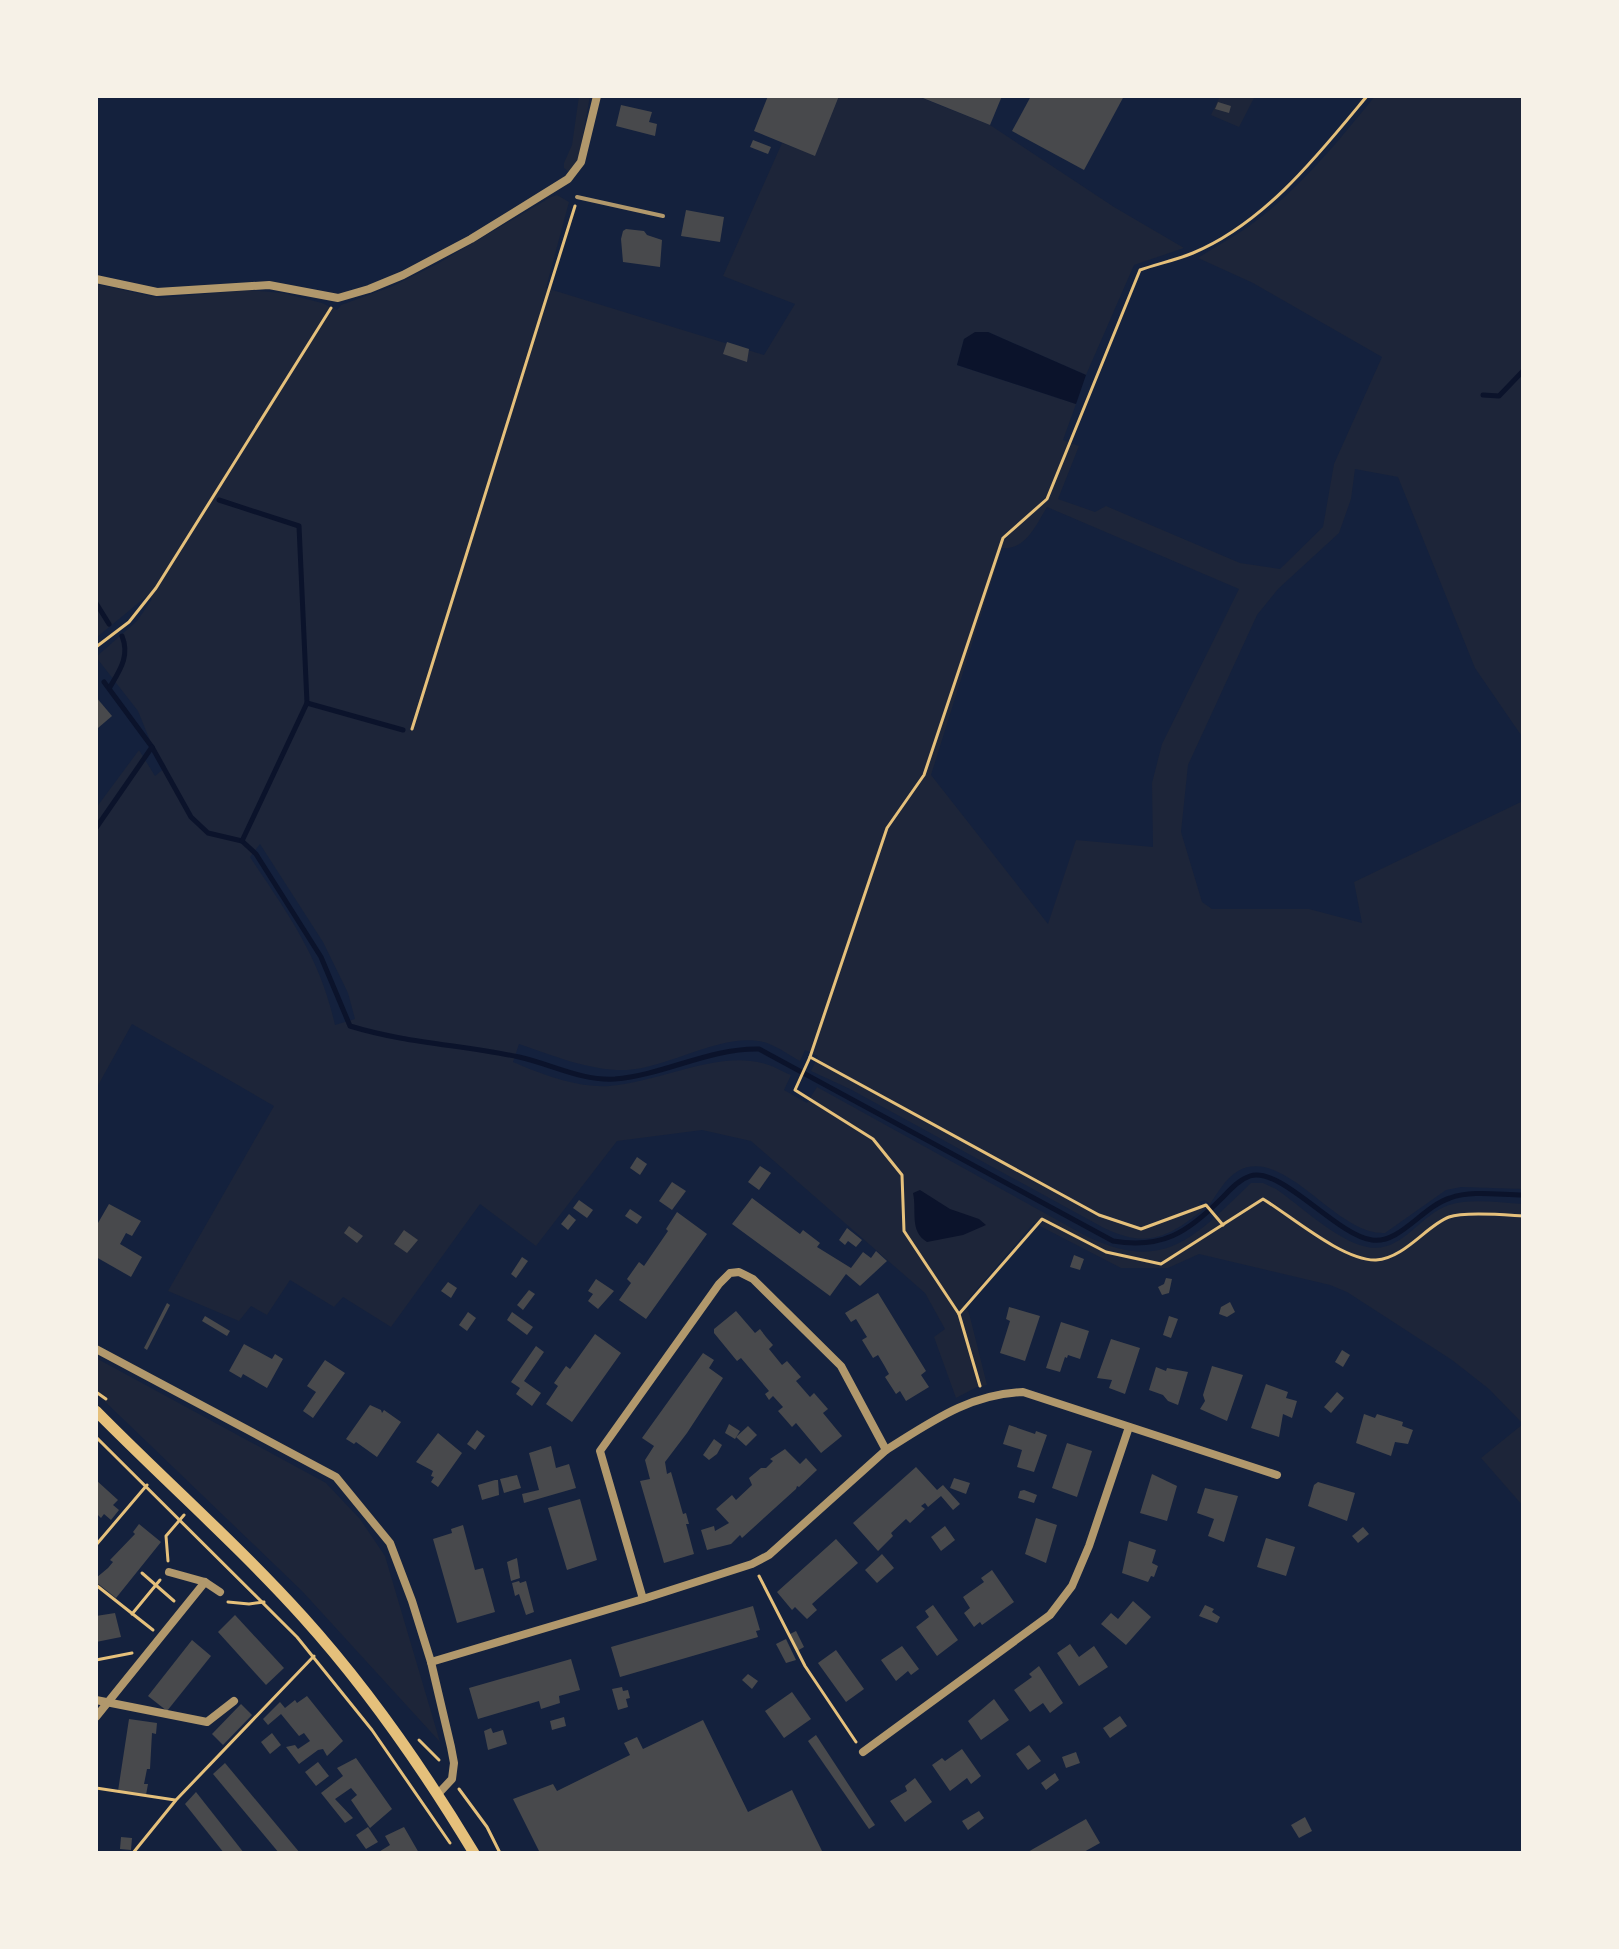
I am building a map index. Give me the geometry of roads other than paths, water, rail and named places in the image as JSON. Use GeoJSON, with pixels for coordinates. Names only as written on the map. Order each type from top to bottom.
{"type":"FeatureCollection","features":[{"type":"Feature","properties":{"kind":"main road"},"geometry":{"type":"LineString","coordinates":[[96,1411],[327,1644],[438,1794],[474,1853]]}},
{"type":"Feature","properties":{"kind":"street"},"geometry":{"type":"LineString","coordinates":[[96,279],[157,292],[269,285],[338,298],[353,295],[403,275],[471,239],[568,179],[581,162],[597,96]]}},
{"type":"Feature","properties":{"kind":"street"},"geometry":{"type":"LineString","coordinates":[[643,1599],[600,1451],[730,1273],[739,1272],[753,1279],[841,1366],[886,1450]]}},
{"type":"Feature","properties":{"kind":"street"},"geometry":{"type":"LineString","coordinates":[[96,1349],[336,1477],[390,1543],[431,1662],[454,1763],[452,1779],[438,1794]]}},
{"type":"Feature","properties":{"kind":"street"},"geometry":{"type":"LineString","coordinates":[[431,1662],[752,1564],[769,1555],[886,1450],[968,1402],[999,1393],[1023,1392],[1277,1475]]}},
{"type":"Feature","properties":{"kind":"street"},"geometry":{"type":"LineString","coordinates":[[863,1752],[1050,1615],[1072,1586],[1089,1546],[1129,1427]]}},
{"type":"Feature","properties":{"kind":"street"},"geometry":{"type":"LineString","coordinates":[[169,1572],[205,1582],[220,1592]]}},
{"type":"Feature","properties":{"kind":"street"},"geometry":{"type":"LineString","coordinates":[[96,1717],[205,1582]]}},
{"type":"Feature","properties":{"kind":"street"},"geometry":{"type":"LineString","coordinates":[[96,1700],[207,1722],[234,1701]]}},
{"type":"Feature","properties":{"kind":"lane"},"geometry":{"type":"LineString","coordinates":[[577,197],[663,216]]}},
{"type":"Feature","properties":{"kind":"waterway"},"geometry":{"type":"LineString","coordinates":[[1483,395],[1499,396],[1523,371]]}},
{"type":"Feature","properties":{"kind":"waterway"},"geometry":{"type":"LineString","coordinates":[[219,500],[299,526],[307,703],[403,730]]}},
{"type":"Feature","properties":{"kind":"waterway"},"geometry":{"type":"LineString","coordinates":[[96,603],[109,624]]}},
{"type":"Feature","properties":{"kind":"waterway"},"geometry":{"type":"LineString","coordinates":[[110,687],[124,656],[122,636]]}},
{"type":"Feature","properties":{"kind":"waterway"},"geometry":{"type":"LineString","coordinates":[[104,682],[152,747],[191,817],[208,833],[242,841],[256,854],[321,957],[350,1026],[519,1057],[602,1079],[633,1077],[704,1057],[759,1049],[1113,1241],[1146,1243],[1173,1236],[1197,1221],[1234,1186],[1250,1176],[1277,1181],[1342,1226],[1372,1240],[1382,1240],[1402,1231],[1450,1198],[1477,1194],[1523,1195]]}},
{"type":"Feature","properties":{"kind":"waterway"},"geometry":{"type":"LineString","coordinates":[[242,841],[307,703]]}},
{"type":"Feature","properties":{"kind":"waterway"},"geometry":{"type":"LineString","coordinates":[[96,828],[152,747]]}}]}
